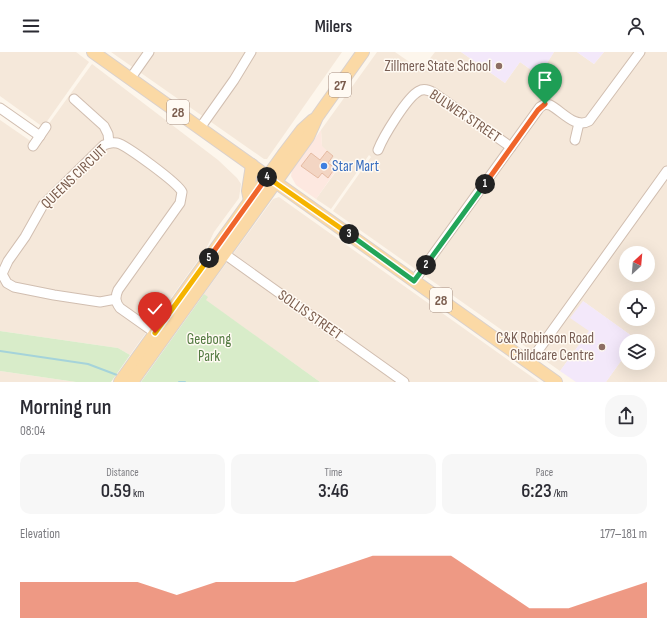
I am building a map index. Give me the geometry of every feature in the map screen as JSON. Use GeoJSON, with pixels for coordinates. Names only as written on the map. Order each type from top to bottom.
{"type":"FeatureCollection","features":[{"type":"Feature","properties":{"kind":"main road","name":"28"},"geometry":{"type":"LineString","coordinates":[[93,52],[556,382]]}},
{"type":"Feature","properties":{"kind":"main road","name":"27"},"geometry":{"type":"LineString","coordinates":[[120,382],[159,336],[272,179],[302,130],[317,117],[364,52]]}},
{"type":"Feature","properties":{"kind":"main road"},"geometry":{"type":"LineString","coordinates":[[250,201],[248,191],[252,165]]}},
{"type":"Feature","properties":{"kind":"main road","name":"27"},"geometry":{"type":"LineString","coordinates":[[220,251],[250,201],[272,179]]}},
{"type":"Feature","properties":{"kind":"main road","name":"27"},"geometry":{"type":"LineString","coordinates":[[132,382],[159,336]]}},
{"type":"Feature","properties":{"kind":"street"},"geometry":{"type":"LineString","coordinates":[[130,79],[149,52]]}},
{"type":"Feature","properties":{"kind":"street"},"geometry":{"type":"LineString","coordinates":[[200,128],[234,80],[251,52]]}},
{"type":"Feature","properties":{"kind":"street"},"geometry":{"type":"LineString","coordinates":[[414,281],[542,105],[547,104],[553,106],[580,124],[585,123],[593,118],[640,52]]}},
{"type":"Feature","properties":{"kind":"street","name":"BULWER STREET"},"geometry":{"type":"LineString","coordinates":[[378,150],[384,136],[411,98],[418,91],[424,89],[434,93],[511,147]]}},
{"type":"Feature","properties":{"kind":"street"},"geometry":{"type":"LineString","coordinates":[[74,99],[104,126],[107,130],[109,143]]}},
{"type":"Feature","properties":{"kind":"street"},"geometry":{"type":"LineString","coordinates":[[0,108],[40,136]]}},
{"type":"Feature","properties":{"kind":"street"},"geometry":{"type":"LineString","coordinates":[[575,140],[580,124]]}},
{"type":"Feature","properties":{"kind":"street"},"geometry":{"type":"LineString","coordinates":[[33,146],[46,127]]}},
{"type":"Feature","properties":{"kind":"street","name":"QUEENS CIRCUIT"},"geometry":{"type":"LineString","coordinates":[[116,142],[124,146],[175,182],[180,188],[183,196],[180,203],[118,290],[116,299],[100,302],[54,295],[14,287],[4,280],[1,274],[8,261],[25,237],[43,205],[104,145],[109,143],[116,142]]}},
{"type":"Feature","properties":{"kind":"street"},"geometry":{"type":"LineString","coordinates":[[529,363],[667,171]]}},
{"type":"Feature","properties":{"kind":"street","name":"SOLLIS STREET"},"geometry":{"type":"LineString","coordinates":[[220,251],[404,382]]}},
{"type":"Feature","properties":{"kind":"street"},"geometry":{"type":"LineString","coordinates":[[116,299],[120,308],[159,336]]}},
{"type":"Feature","properties":{"kind":"shaded area"},"geometry":{"type":"Polygon","coordinates":[[[0,52],[76,52],[89,62],[43,127],[0,96],[0,52]]]}},
{"type":"Feature","properties":{"kind":"shaded area"},"geometry":{"type":"Polygon","coordinates":[[[111,52],[342,52],[267,159],[264,159],[111,52]]]}},
{"type":"Feature","properties":{"kind":"shaded area"},"geometry":{"type":"Polygon","coordinates":[[[377,52],[395,52],[421,70],[435,52],[461,52],[505,83],[520,62],[534,72],[538,78],[540,94],[545,92],[540,76],[554,52],[577,52],[594,64],[604,52],[667,52],[667,382],[606,382],[619,364],[619,370],[655,370],[655,334],[629,334],[583,301],[589,331],[560,371],[333,211],[371,157],[369,155],[331,209],[316,199],[337,170],[328,163],[322,146],[321,130],[377,52]]]}},
{"type":"Feature","properties":{"kind":"shaded area","name":"Zillmere State School"},"geometry":{"type":"Polygon","coordinates":[[[461,52],[554,52],[538,78],[534,72],[520,62],[505,83],[461,52]]]}},
{"type":"Feature","properties":{"kind":"shaded area"},"geometry":{"type":"Polygon","coordinates":[[[577,52],[604,52],[594,64],[577,52]]]}},
{"type":"Feature","properties":{"kind":"shaded area"},"geometry":{"type":"Polygon","coordinates":[[[92,64],[218,160],[237,178],[241,184],[239,198],[214,232],[206,249],[130,355],[118,348],[0,331],[0,120],[32,142],[29,147],[34,151],[51,128],[48,125],[92,64]]]}},
{"type":"Feature","properties":{"kind":"shaded area"},"geometry":{"type":"Polygon","coordinates":[[[321,130],[322,146],[333,156],[328,163],[337,169],[316,199],[296,185],[291,176],[292,170],[321,130]]]}},
{"type":"Feature","properties":{"kind":"shaded area"},"geometry":{"type":"Polygon","coordinates":[[[279,197],[539,382],[320,382],[205,300],[207,297],[204,294],[273,199],[279,197]]]}},
{"type":"Feature","properties":{"kind":"shaded area","name":"C&K Robinson Road Childcare Centre"},"geometry":{"type":"Polygon","coordinates":[[[583,301],[629,334],[619,334],[619,364],[606,382],[576,382],[560,371],[589,331],[570,318],[583,301]]]}},
{"type":"Feature","properties":{"kind":"shaded area"},"geometry":{"type":"Polygon","coordinates":[[[0,371],[76,382],[0,382],[0,371]]]}},
{"type":"Feature","properties":{"kind":"green space","name":"Geebong Park"},"geometry":{"type":"Polygon","coordinates":[[[204,294],[208,297],[206,300],[320,382],[141,382],[204,294]]]}},
{"type":"Feature","properties":{"kind":"green space"},"geometry":{"type":"Polygon","coordinates":[[[0,331],[118,348],[130,355],[111,382],[76,382],[0,371],[0,331]]]}},
{"type":"Feature","properties":{"kind":"building","name":"Star Mart"},"geometry":{"type":"Polygon","coordinates":[[[327,151],[333,156],[328,163],[335,168],[328,178],[322,173],[318,178],[301,166],[311,153],[320,160],[327,151]]]}},
{"type":"Feature","properties":{"kind":"waterway"},"geometry":{"type":"LineString","coordinates":[[0,351],[88,364],[117,375]]}},
{"type":"Feature","properties":{"kind":"waterway"},"geometry":{"type":"LineString","coordinates":[[179,382],[185,382]]}},
{"type":"Feature","properties":{"kind":"place","name":"Zillmere State School"},"geometry":{"type":"Point","coordinates":[499,66]}},
{"type":"Feature","properties":{"kind":"place","name":"Star Mart"},"geometry":{"type":"Point","coordinates":[324,166]}},
{"type":"Feature","properties":{"kind":"place","name":"C&K Robinson Road Childcare Centre"},"geometry":{"type":"Point","coordinates":[602,347]}},
{"type":"Feature","properties":{"kind":"route"},"geometry":{"type":"LineString","coordinates":[[155,333],[268,176],[414,281],[540,107],[545,104]]}}]}
